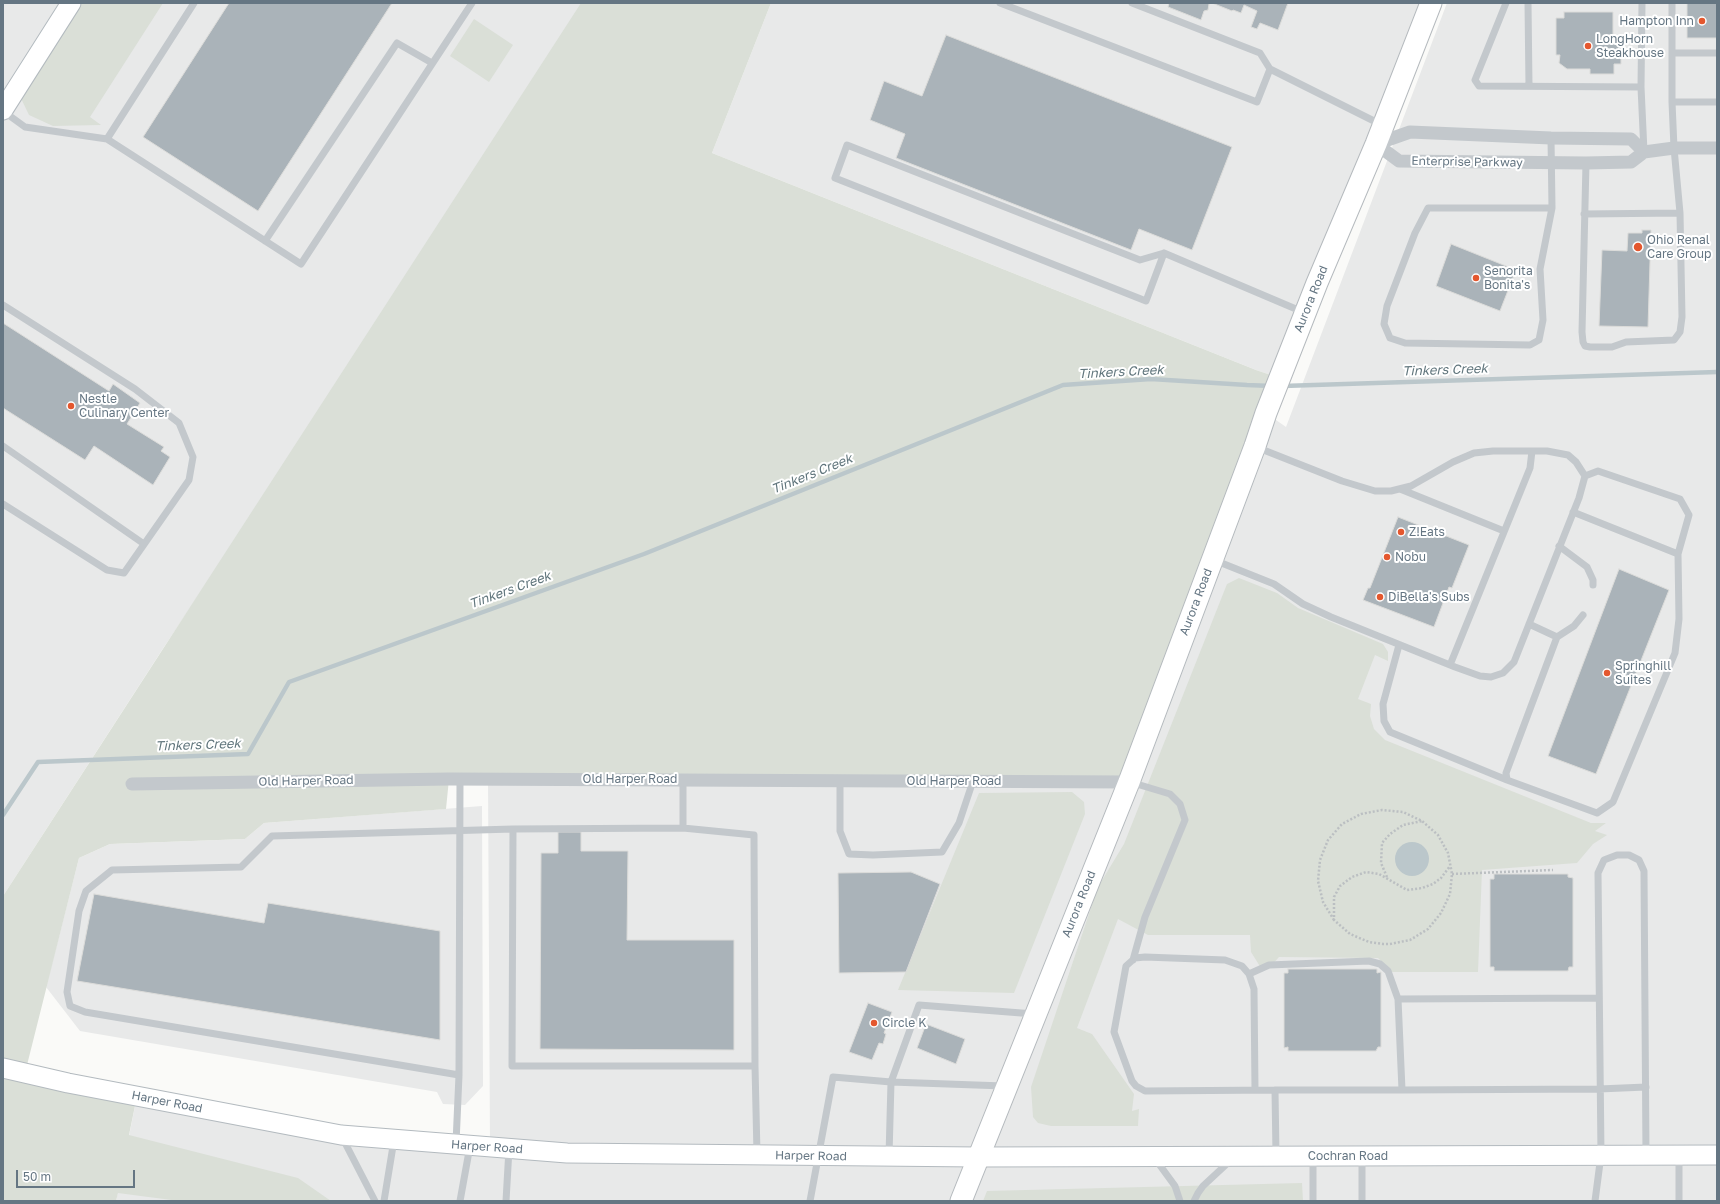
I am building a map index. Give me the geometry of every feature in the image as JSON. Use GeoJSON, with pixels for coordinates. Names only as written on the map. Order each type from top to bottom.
{"type":"FeatureCollection","features":[{"type":"Feature","properties":{"kind":"main road","name":"Aurora Road"},"geometry":{"type":"LineString","coordinates":[[961,1201],[1128,782],[1305,313],[1376,144],[1382,125],[1431,3]]}},
{"type":"Feature","properties":{"kind":"street"},"geometry":{"type":"LineString","coordinates":[[3,110],[71,3]]}},
{"type":"Feature","properties":{"kind":"street"},"geometry":{"type":"LineString","coordinates":[[1376,144],[1410,132],[1551,138],[1631,139],[1644,152]]}},
{"type":"Feature","properties":{"kind":"street","name":"Enterprise Parkway"},"geometry":{"type":"LineString","coordinates":[[1376,144],[1399,161],[1551,163],[1631,162],[1644,152],[1674,148],[1717,148]]}},
{"type":"Feature","properties":{"kind":"street","name":"Old Harper Road"},"geometry":{"type":"LineString","coordinates":[[132,784],[460,779],[1128,782]]}},
{"type":"Feature","properties":{"kind":"street","name":"Harper Road"},"geometry":{"type":"LineString","coordinates":[[3,1068],[68,1083],[341,1135],[394,1140],[567,1153],[978,1157]]}},
{"type":"Feature","properties":{"kind":"street","name":"Cochran Road"},"geometry":{"type":"LineString","coordinates":[[978,1157],[1717,1155]]}},
{"type":"Feature","properties":{"kind":"lane"},"geometry":{"type":"LineString","coordinates":[[107,139],[194,3]]}},
{"type":"Feature","properties":{"kind":"lane"},"geometry":{"type":"LineString","coordinates":[[3,110],[25,127],[107,139],[301,264],[472,3]]}},
{"type":"Feature","properties":{"kind":"lane"},"geometry":{"type":"LineString","coordinates":[[1000,3],[1257,102],[1270,69]]}},
{"type":"Feature","properties":{"kind":"lane"},"geometry":{"type":"LineString","coordinates":[[1132,3],[1260,53],[1270,69],[1382,125]]}},
{"type":"Feature","properties":{"kind":"lane"},"geometry":{"type":"LineString","coordinates":[[1506,3],[1475,80],[1479,86],[1641,87]]}},
{"type":"Feature","properties":{"kind":"lane"},"geometry":{"type":"LineString","coordinates":[[1528,3],[1529,86]]}},
{"type":"Feature","properties":{"kind":"lane"},"geometry":{"type":"LineString","coordinates":[[1642,3],[1641,87],[1644,152]]}},
{"type":"Feature","properties":{"kind":"lane"},"geometry":{"type":"LineString","coordinates":[[1586,163],[1583,342],[1586,346],[1590,347],[1612,347],[1626,342],[1674,340],[1680,332],[1682,317],[1680,213],[1674,148],[1672,102],[1672,3]]}},
{"type":"Feature","properties":{"kind":"lane"},"geometry":{"type":"LineString","coordinates":[[265,241],[397,43],[432,63]]}},
{"type":"Feature","properties":{"kind":"lane"},"geometry":{"type":"LineString","coordinates":[[1672,53],[1717,53]]}},
{"type":"Feature","properties":{"kind":"lane"},"geometry":{"type":"LineString","coordinates":[[1672,102],[1717,102]]}},
{"type":"Feature","properties":{"kind":"lane"},"geometry":{"type":"LineString","coordinates":[[1551,138],[1552,208],[1540,269],[1543,320],[1539,340],[1530,345],[1514,345],[1405,343],[1390,338],[1384,324],[1387,306],[1415,233],[1428,208],[1552,208]]}},
{"type":"Feature","properties":{"kind":"lane"},"geometry":{"type":"LineString","coordinates":[[1164,253],[1146,301],[835,178],[846,145],[1140,260],[1164,253],[1305,313]]}},
{"type":"Feature","properties":{"kind":"lane"},"geometry":{"type":"LineString","coordinates":[[1584,214],[1680,213]]}},
{"type":"Feature","properties":{"kind":"lane"},"geometry":{"type":"LineString","coordinates":[[3,304],[135,389],[179,423],[193,457],[189,480],[124,572],[107,570],[3,504]]}},
{"type":"Feature","properties":{"kind":"lane"},"geometry":{"type":"LineString","coordinates":[[3,446],[144,544]]}},
{"type":"Feature","properties":{"kind":"lane"},"geometry":{"type":"LineString","coordinates":[[1212,559],[1274,584],[1303,604],[1331,617],[1450,665],[1480,676],[1491,677],[1503,673],[1514,662],[1579,498],[1585,476],[1576,462],[1568,455],[1547,451],[1493,451],[1474,453],[1453,462],[1411,486],[1391,491],[1375,491],[1342,482],[1255,446]]}},
{"type":"Feature","properties":{"kind":"lane"},"geometry":{"type":"LineString","coordinates":[[1450,665],[1530,468],[1532,451]]}},
{"type":"Feature","properties":{"kind":"lane"},"geometry":{"type":"LineString","coordinates":[[1399,645],[1383,704],[1384,721],[1390,732],[1507,780],[1597,813],[1613,802],[1675,653],[1679,619],[1678,554],[1689,515],[1680,499],[1598,471],[1585,476]]}},
{"type":"Feature","properties":{"kind":"lane"},"geometry":{"type":"LineString","coordinates":[[1400,489],[1504,531]]}},
{"type":"Feature","properties":{"kind":"lane"},"geometry":{"type":"LineString","coordinates":[[1573,512],[1678,554]]}},
{"type":"Feature","properties":{"kind":"lane"},"geometry":{"type":"LineString","coordinates":[[1559,546],[1587,567],[1593,580],[1593,585]]}},
{"type":"Feature","properties":{"kind":"lane"},"geometry":{"type":"LineString","coordinates":[[1507,780],[1506,773],[1557,637],[1574,626],[1583,615]]}},
{"type":"Feature","properties":{"kind":"lane"},"geometry":{"type":"LineString","coordinates":[[1529,624],[1557,637]]}},
{"type":"Feature","properties":{"kind":"lane"},"geometry":{"type":"LineString","coordinates":[[460,779],[458,831],[459,1075],[463,1145],[460,1201]]}},
{"type":"Feature","properties":{"kind":"lane"},"geometry":{"type":"LineString","coordinates":[[683,780],[683,828]]}},
{"type":"Feature","properties":{"kind":"lane"},"geometry":{"type":"LineString","coordinates":[[840,780],[840,831],[849,854],[873,855],[942,852],[959,823],[973,781]]}},
{"type":"Feature","properties":{"kind":"lane"},"geometry":{"type":"LineString","coordinates":[[1128,782],[1170,794],[1180,804],[1185,820],[1145,917],[1133,960]]}},
{"type":"Feature","properties":{"kind":"lane"},"geometry":{"type":"LineString","coordinates":[[459,1075],[85,1012],[70,1006],[67,992],[79,911],[86,891],[112,870],[241,867],[272,836],[513,829],[683,828],[754,835],[757,1155]]}},
{"type":"Feature","properties":{"kind":"lane"},"geometry":{"type":"LineString","coordinates":[[513,829],[512,1066],[755,1066]]}},
{"type":"Feature","properties":{"kind":"lane"},"geometry":{"type":"LineString","coordinates":[[1595,1201],[1601,1155],[1598,998],[1598,873],[1604,860],[1617,855],[1629,855],[1639,860],[1644,871],[1646,1155]]}},
{"type":"Feature","properties":{"kind":"lane"},"geometry":{"type":"LineString","coordinates":[[1255,1090],[1254,989],[1249,974],[1242,966],[1225,960],[1145,957],[1133,960],[1126,966],[1114,1032],[1127,1069],[1136,1086],[1145,1091],[1599,1089],[1646,1087]]}},
{"type":"Feature","properties":{"kind":"lane"},"geometry":{"type":"LineString","coordinates":[[1249,974],[1269,965],[1368,961],[1380,964],[1388,971],[1398,999],[1402,1090]]}},
{"type":"Feature","properties":{"kind":"lane"},"geometry":{"type":"LineString","coordinates":[[1398,999],[1598,998]]}},
{"type":"Feature","properties":{"kind":"lane"},"geometry":{"type":"LineString","coordinates":[[889,1157],[891,1082],[919,1005],[1035,1014]]}},
{"type":"Feature","properties":{"kind":"lane"},"geometry":{"type":"LineString","coordinates":[[810,1201],[833,1077],[891,1082],[1007,1086]]}},
{"type":"Feature","properties":{"kind":"lane"},"geometry":{"type":"LineString","coordinates":[[1275,1090],[1276,1156]]}},
{"type":"Feature","properties":{"kind":"lane"},"geometry":{"type":"LineString","coordinates":[[341,1135],[376,1201]]}},
{"type":"Feature","properties":{"kind":"lane"},"geometry":{"type":"LineString","coordinates":[[384,1201],[394,1140]]}},
{"type":"Feature","properties":{"kind":"lane"},"geometry":{"type":"LineString","coordinates":[[506,1201],[509,1149]]}},
{"type":"Feature","properties":{"kind":"lane"},"geometry":{"type":"LineString","coordinates":[[1679,1155],[1679,1201]]}},
{"type":"Feature","properties":{"kind":"lane"},"geometry":{"type":"LineString","coordinates":[[1194,1201],[1203,1186],[1236,1156]]}},
{"type":"Feature","properties":{"kind":"lane"},"geometry":{"type":"LineString","coordinates":[[1313,1156],[1314,1201]]}},
{"type":"Feature","properties":{"kind":"lane"},"geometry":{"type":"LineString","coordinates":[[1362,1156],[1362,1201]]}},
{"type":"Feature","properties":{"kind":"lane"},"geometry":{"type":"LineString","coordinates":[[1154,1157],[1175,1186],[1180,1201]]}},
{"type":"Feature","properties":{"kind":"path"},"geometry":{"type":"LineString","coordinates":[[1382,810],[1403,812],[1422,821],[1438,835],[1448,853],[1450,866],[1452,874],[1450,894],[1442,913],[1428,929],[1410,940],[1390,944],[1369,942],[1350,934],[1334,920],[1323,902],[1318,881],[1320,860],[1328,840],[1342,824],[1361,814],[1382,810]]}},
{"type":"Feature","properties":{"kind":"path"},"geometry":{"type":"LineString","coordinates":[[1388,878],[1381,862],[1382,843],[1390,834],[1402,825],[1422,821]]}},
{"type":"Feature","properties":{"kind":"path"},"geometry":{"type":"LineString","coordinates":[[1334,920],[1334,898],[1340,886],[1352,877],[1366,872],[1379,874],[1407,890],[1422,888],[1437,881],[1450,866]]}},
{"type":"Feature","properties":{"kind":"path"},"geometry":{"type":"LineString","coordinates":[[1452,874],[1553,870]]}},
{"type":"Feature","properties":{"kind":"shaded area"},"geometry":{"type":"Polygon","coordinates":[[[3,3],[593,3],[162,650],[3,896],[3,3]]]}},
{"type":"Feature","properties":{"kind":"shaded area"},"geometry":{"type":"Polygon","coordinates":[[[71,3],[163,3],[90,117],[101,125],[53,126],[29,115],[16,88],[71,3]]]}},
{"type":"Feature","properties":{"kind":"shaded area"},"geometry":{"type":"Polygon","coordinates":[[[581,3],[771,3],[712,153],[1256,370],[1280,378],[1129,782],[449,779],[446,809],[264,823],[245,839],[110,844],[79,858],[25,1073],[137,1096],[129,1135],[298,1178],[331,1201],[179,1201],[118,1193],[116,1201],[3,1201],[3,896],[581,3]]]}},
{"type":"Feature","properties":{"kind":"shaded area"},"geometry":{"type":"Polygon","coordinates":[[[771,3],[1431,3],[1280,378],[1256,370],[712,153],[771,3]]]}},
{"type":"Feature","properties":{"kind":"shaded area"},"geometry":{"type":"Polygon","coordinates":[[[1447,3],[1717,3],[1717,1201],[116,1201],[137,1096],[341,1135],[490,1147],[488,779],[1266,413],[1286,427],[1447,3]]]}},
{"type":"Feature","properties":{"kind":"shaded area"},"geometry":{"type":"Polygon","coordinates":[[[474,19],[513,45],[489,82],[450,56],[474,19]]]}},
{"type":"Feature","properties":{"kind":"shaded area"},"geometry":{"type":"Polygon","coordinates":[[[1239,578],[1277,593],[1298,608],[1383,644],[1388,652],[1388,661],[1375,655],[1358,699],[1371,704],[1370,716],[1374,729],[1385,740],[1591,823],[1606,823],[1595,831],[1607,835],[1593,844],[1577,863],[1482,870],[1478,972],[1392,972],[1378,958],[1279,957],[1269,968],[1261,968],[1251,952],[1250,935],[1148,935],[1118,919],[1077,1028],[1092,1034],[1134,1094],[1132,1111],[1139,1109],[1138,1126],[1051,1126],[1038,1123],[1033,1117],[1031,1087],[1098,887],[1124,844],[1227,584],[1239,578]]]}},
{"type":"Feature","properties":{"kind":"shaded area"},"geometry":{"type":"Polygon","coordinates":[[[1072,792],[1084,802],[1085,814],[1014,993],[898,990],[979,793],[1072,792]]]}},
{"type":"Feature","properties":{"kind":"shaded area"},"geometry":{"type":"Polygon","coordinates":[[[482,806],[483,1086],[465,1105],[443,1104],[437,1092],[80,1031],[46,987],[79,858],[110,844],[245,839],[264,823],[482,806]]]}},
{"type":"Feature","properties":{"kind":"shaded area"},"geometry":{"type":"Polygon","coordinates":[[[1415,842],[1422,844],[1427,849],[1429,859],[1427,869],[1422,874],[1409,876],[1402,874],[1397,869],[1395,856],[1397,849],[1402,844],[1415,842]]]}},
{"type":"Feature","properties":{"kind":"shaded area"},"geometry":{"type":"Polygon","coordinates":[[[1302,1183],[1303,1201],[983,1201],[987,1191],[1302,1183]]]}},
{"type":"Feature","properties":{"kind":"building"},"geometry":{"type":"Polygon","coordinates":[[[229,3],[392,3],[258,211],[143,137],[229,3]]]}},
{"type":"Feature","properties":{"kind":"building"},"geometry":{"type":"Polygon","coordinates":[[[1169,3],[1211,3],[1209,4],[1208,10],[1204,11],[1201,20],[1168,7],[1169,3]]]}},
{"type":"Feature","properties":{"kind":"building"},"geometry":{"type":"Polygon","coordinates":[[[1212,3],[1288,3],[1278,30],[1260,23],[1257,29],[1251,27],[1257,11],[1244,5],[1241,13],[1212,3]]]}},
{"type":"Feature","properties":{"kind":"building","name":"Hampton Inn"},"geometry":{"type":"Polygon","coordinates":[[[1687,3],[1717,3],[1717,38],[1687,38],[1687,3]]]}},
{"type":"Feature","properties":{"kind":"building","name":"LongHorn Steakhouse"},"geometry":{"type":"Polygon","coordinates":[[[1564,12],[1613,12],[1613,37],[1621,37],[1621,64],[1614,64],[1614,74],[1590,74],[1590,69],[1567,69],[1559,63],[1560,55],[1556,55],[1556,18],[1564,18],[1564,12]]]}},
{"type":"Feature","properties":{"kind":"building"},"geometry":{"type":"Polygon","coordinates":[[[946,35],[1232,147],[1192,250],[1139,229],[1131,250],[896,158],[905,134],[870,120],[884,81],[922,96],[946,35]]]}},
{"type":"Feature","properties":{"kind":"building"},"geometry":{"type":"Polygon","coordinates":[[[1642,230],[1651,230],[1648,327],[1599,326],[1602,250],[1627,251],[1628,233],[1642,233],[1642,230]]]}},
{"type":"Feature","properties":{"kind":"building","name":"Senorita Bonita's"},"geometry":{"type":"Polygon","coordinates":[[[1451,244],[1516,270],[1500,311],[1436,286],[1451,244]]]}},
{"type":"Feature","properties":{"kind":"building","name":"Nestle Culinary Center"},"geometry":{"type":"Polygon","coordinates":[[[3,323],[109,391],[113,384],[140,403],[127,424],[164,447],[161,451],[170,457],[153,485],[94,446],[85,460],[3,408],[3,323]]]}},
{"type":"Feature","properties":{"kind":"building"},"geometry":{"type":"Polygon","coordinates":[[[1398,517],[1469,545],[1452,588],[1449,587],[1434,627],[1363,600],[1368,588],[1370,588],[1398,517]]]}},
{"type":"Feature","properties":{"kind":"building","name":"Springhill Suites"},"geometry":{"type":"Polygon","coordinates":[[[1619,569],[1669,590],[1596,774],[1548,756],[1619,569]]]}},
{"type":"Feature","properties":{"kind":"building"},"geometry":{"type":"Polygon","coordinates":[[[558,832],[581,832],[581,851],[628,851],[627,940],[734,940],[734,1050],[540,1049],[541,853],[558,853],[558,832]]]}},
{"type":"Feature","properties":{"kind":"building"},"geometry":{"type":"Polygon","coordinates":[[[911,872],[940,884],[906,972],[839,973],[838,873],[911,872]]]}},
{"type":"Feature","properties":{"kind":"building"},"geometry":{"type":"Polygon","coordinates":[[[1494,874],[1568,874],[1568,877],[1573,878],[1573,967],[1569,967],[1568,971],[1494,971],[1494,967],[1490,967],[1490,879],[1494,879],[1494,874]]]}},
{"type":"Feature","properties":{"kind":"building"},"geometry":{"type":"Polygon","coordinates":[[[94,894],[264,923],[268,903],[440,931],[440,1040],[77,981],[94,894]]]}},
{"type":"Feature","properties":{"kind":"building"},"geometry":{"type":"Polygon","coordinates":[[[1288,969],[1377,969],[1377,973],[1381,972],[1381,1047],[1378,1047],[1376,1051],[1288,1051],[1288,1047],[1284,1048],[1284,973],[1288,973],[1288,969]]]}},
{"type":"Feature","properties":{"kind":"building","name":"Circle K"},"geometry":{"type":"Polygon","coordinates":[[[868,1003],[892,1012],[884,1033],[886,1034],[883,1044],[879,1043],[872,1060],[849,1052],[868,1003]]]}},
{"type":"Feature","properties":{"kind":"building","name":"Circle K"},"geometry":{"type":"Polygon","coordinates":[[[926,1024],[965,1039],[956,1064],[917,1048],[926,1024]]]}},
{"type":"Feature","properties":{"kind":"waterway","name":"Tinkers Creek"},"geometry":{"type":"LineString","coordinates":[[1283,386],[1717,372]]}},
{"type":"Feature","properties":{"kind":"waterway","name":"Tinkers Creek"},"geometry":{"type":"LineString","coordinates":[[3,815],[38,762],[248,754],[289,682],[644,554],[1063,385],[1151,379],[1272,386]]}},
{"type":"Feature","properties":{"kind":"place","name":"Hampton Inn"},"geometry":{"type":"Point","coordinates":[1702,21]}},
{"type":"Feature","properties":{"kind":"place","name":"LongHorn Steakhouse"},"geometry":{"type":"Point","coordinates":[1588,46]}},
{"type":"Feature","properties":{"kind":"place","name":"Ohio Renal Care Group"},"geometry":{"type":"Point","coordinates":[1638,247]}},
{"type":"Feature","properties":{"kind":"place","name":"Senorita Bonita's"},"geometry":{"type":"Point","coordinates":[1476,278]}},
{"type":"Feature","properties":{"kind":"place","name":"Nestle Culinary Center"},"geometry":{"type":"Point","coordinates":[71,406]}},
{"type":"Feature","properties":{"kind":"place","name":"Z!Eats"},"geometry":{"type":"Point","coordinates":[1401,532]}},
{"type":"Feature","properties":{"kind":"place","name":"Nobu"},"geometry":{"type":"Point","coordinates":[1387,557]}},
{"type":"Feature","properties":{"kind":"place","name":"DiBella's Subs"},"geometry":{"type":"Point","coordinates":[1380,597]}},
{"type":"Feature","properties":{"kind":"place","name":"Springhill Suites"},"geometry":{"type":"Point","coordinates":[1607,673]}},
{"type":"Feature","properties":{"kind":"place","name":"Circle K"},"geometry":{"type":"Point","coordinates":[874,1023]}}]}
